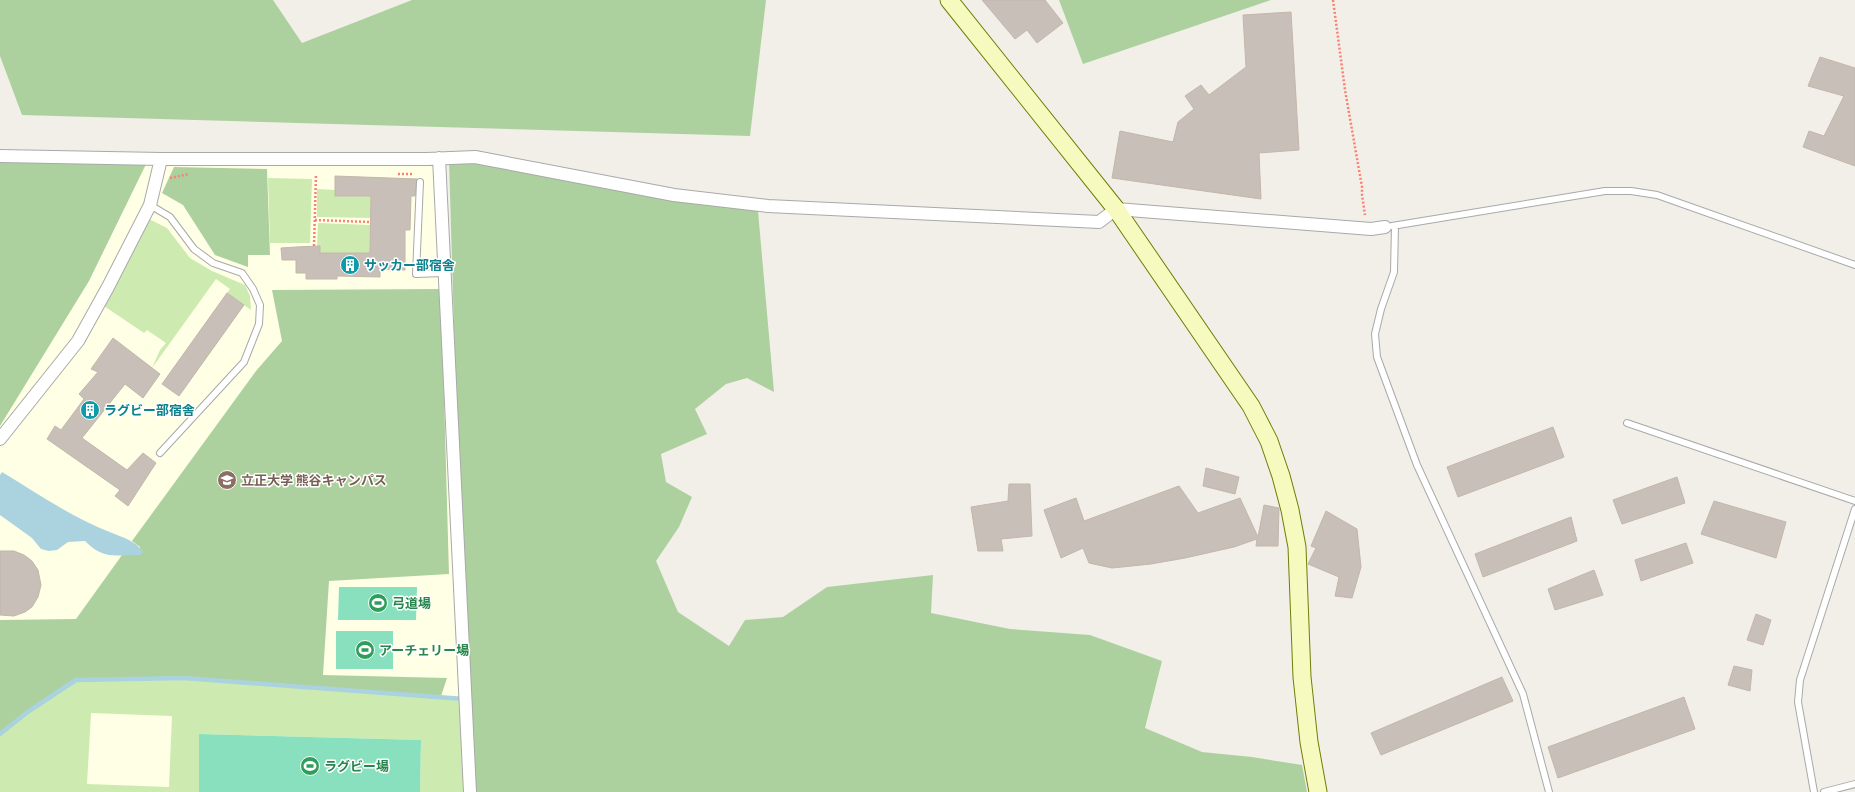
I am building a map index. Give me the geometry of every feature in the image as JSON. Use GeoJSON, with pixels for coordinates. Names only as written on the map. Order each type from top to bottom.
{"type":"FeatureCollection","features":[{"type":"Feature","properties":{"kind":"street"},"geometry":{"type":"LineString","coordinates":[[949,0],[1116,209],[1251,406],[1269,441],[1290,510],[1297,547],[1302,677],[1309,742],[1318,792]]}},
{"type":"Feature","properties":{"kind":"street"},"geometry":{"type":"LineString","coordinates":[[0,156],[161,159],[475,157],[674,195],[768,206],[1099,222],[1116,209],[1367,228],[1390,226]]}},
{"type":"Feature","properties":{"kind":"street"},"geometry":{"type":"LineString","coordinates":[[439,158],[470,792]]}},
{"type":"Feature","properties":{"kind":"street"},"geometry":{"type":"LineString","coordinates":[[0,438],[78,341],[108,287],[150,205],[161,159]]}},
{"type":"Feature","properties":{"kind":"lane"},"geometry":{"type":"LineString","coordinates":[[420,182],[416,274],[444,272]]}},
{"type":"Feature","properties":{"kind":"lane"},"geometry":{"type":"LineString","coordinates":[[1549,792],[1524,694],[1418,465],[1377,357],[1375,334],[1381,309],[1394,272],[1390,226],[1566,196],[1605,191],[1631,191],[1657,195],[1855,265]]}},
{"type":"Feature","properties":{"kind":"lane"},"geometry":{"type":"LineString","coordinates":[[150,205],[170,217],[194,249],[213,263],[242,273],[254,289],[260,305],[259,324],[244,362],[160,453]]}},
{"type":"Feature","properties":{"kind":"lane"},"geometry":{"type":"LineString","coordinates":[[1626,423],[1855,501]]}},
{"type":"Feature","properties":{"kind":"lane"},"geometry":{"type":"LineString","coordinates":[[1814,792],[1798,702],[1800,680],[1855,509]]}},
{"type":"Feature","properties":{"kind":"lane"},"geometry":{"type":"LineString","coordinates":[[1824,792],[1855,784]]}},
{"type":"Feature","properties":{"kind":"path"},"geometry":{"type":"LineString","coordinates":[[1333,0],[1345,90],[1362,187],[1367,228]]}},
{"type":"Feature","properties":{"kind":"path"},"geometry":{"type":"LineString","coordinates":[[156,180],[195,174]]}},
{"type":"Feature","properties":{"kind":"path"},"geometry":{"type":"LineString","coordinates":[[309,174],[323,174]]}},
{"type":"Feature","properties":{"kind":"path"},"geometry":{"type":"LineString","coordinates":[[314,246],[316,174]]}},
{"type":"Feature","properties":{"kind":"path"},"geometry":{"type":"LineString","coordinates":[[393,174],[417,174]]}},
{"type":"Feature","properties":{"kind":"path"},"geometry":{"type":"LineString","coordinates":[[315,220],[370,222]]}},
{"type":"Feature","properties":{"kind":"shaded area","name":"立正大学 熊谷キャンパス"},"geometry":{"type":"Polygon","coordinates":[[[0,151],[445,161],[467,792],[0,792],[0,151]]]}},
{"type":"Feature","properties":{"kind":"green space"},"geometry":{"type":"Polygon","coordinates":[[[0,0],[273,0],[302,43],[412,0],[766,0],[750,136],[22,115],[0,56],[0,0]]]}},
{"type":"Feature","properties":{"kind":"green space"},"geometry":{"type":"Polygon","coordinates":[[[1059,0],[1271,0],[1083,64],[1059,0]]]}},
{"type":"Feature","properties":{"kind":"green space"},"geometry":{"type":"Polygon","coordinates":[[[150,156],[89,281],[0,426],[0,158],[150,156]]]}},
{"type":"Feature","properties":{"kind":"green space"},"geometry":{"type":"Polygon","coordinates":[[[449,161],[477,161],[758,211],[774,392],[747,378],[726,384],[695,409],[707,434],[661,454],[666,482],[692,497],[679,527],[656,561],[678,612],[729,646],[745,620],[783,617],[827,587],[933,575],[931,613],[1010,629],[1090,635],[1162,661],[1145,728],[1202,752],[1252,757],[1302,765],[1307,792],[476,792],[456,393],[449,161]]]}},
{"type":"Feature","properties":{"kind":"green space"},"geometry":{"type":"Polygon","coordinates":[[[174,167],[267,169],[270,255],[248,255],[248,267],[215,255],[183,205],[162,193],[174,167]]]}},
{"type":"Feature","properties":{"kind":"green space"},"geometry":{"type":"Polygon","coordinates":[[[268,178],[312,179],[310,243],[270,243],[268,178]]]}},
{"type":"Feature","properties":{"kind":"green space"},"geometry":{"type":"Polygon","coordinates":[[[317,189],[335,190],[335,196],[391,196],[371,206],[371,218],[317,217],[317,189]]]}},
{"type":"Feature","properties":{"kind":"green space"},"geometry":{"type":"Polygon","coordinates":[[[149,219],[167,228],[190,258],[212,271],[245,285],[250,296],[251,310],[227,293],[230,289],[216,279],[152,368],[160,350],[166,343],[147,330],[144,333],[104,306],[149,219]]]}},
{"type":"Feature","properties":{"kind":"green space"},"geometry":{"type":"Polygon","coordinates":[[[318,223],[370,225],[370,234],[375,234],[376,253],[320,253],[320,246],[317,246],[318,223]]]}},
{"type":"Feature","properties":{"kind":"green space"},"geometry":{"type":"Polygon","coordinates":[[[441,289],[449,574],[329,581],[323,675],[447,678],[440,699],[184,678],[76,680],[29,711],[0,734],[0,620],[76,619],[122,555],[140,555],[140,547],[132,541],[256,371],[282,341],[272,290],[441,289]]]}},
{"type":"Feature","properties":{"kind":"green space","name":"弓道場"},"geometry":{"type":"Polygon","coordinates":[[[339,587],[417,587],[416,620],[338,620],[339,587]]]}},
{"type":"Feature","properties":{"kind":"green space","name":"アーチェリー場"},"geometry":{"type":"Polygon","coordinates":[[[336,631],[393,631],[393,669],[336,669],[336,631]]]}},
{"type":"Feature","properties":{"kind":"green space"},"geometry":{"type":"Polygon","coordinates":[[[184,678],[461,699],[467,792],[420,792],[421,740],[199,734],[199,792],[0,792],[0,734],[29,711],[76,680],[184,678]],[[91,713],[87,784],[169,787],[172,716],[91,713]]]}},
{"type":"Feature","properties":{"kind":"green space","name":"ラグビー場"},"geometry":{"type":"Polygon","coordinates":[[[199,734],[421,740],[420,792],[199,792],[199,734]]]}},
{"type":"Feature","properties":{"kind":"water"},"geometry":{"type":"Polygon","coordinates":[[[2,472],[83,520],[129,540],[137,545],[143,552],[140,555],[105,554],[92,547],[85,541],[68,542],[57,550],[49,551],[41,549],[32,538],[0,515],[0,475],[2,472]]]}},
{"type":"Feature","properties":{"kind":"building"},"geometry":{"type":"Polygon","coordinates":[[[982,0],[1045,0],[1063,23],[1037,43],[1027,30],[1015,39],[982,0]]]}},
{"type":"Feature","properties":{"kind":"building"},"geometry":{"type":"Polygon","coordinates":[[[1291,12],[1299,150],[1259,153],[1261,199],[1112,178],[1120,131],[1173,142],[1178,122],[1194,109],[1185,96],[1201,85],[1209,95],[1246,67],[1243,15],[1291,12]]]}},
{"type":"Feature","properties":{"kind":"building"},"geometry":{"type":"Polygon","coordinates":[[[1820,57],[1855,68],[1855,166],[1803,147],[1809,131],[1824,136],[1844,96],[1808,86],[1820,57]]]}},
{"type":"Feature","properties":{"kind":"building"},"geometry":{"type":"Polygon","coordinates":[[[335,176],[417,179],[415,196],[411,196],[410,230],[405,230],[405,270],[380,269],[380,277],[337,276],[337,279],[306,279],[306,273],[296,273],[296,260],[282,260],[281,248],[320,246],[320,253],[370,253],[371,196],[335,196],[335,176]]]}},
{"type":"Feature","properties":{"kind":"building"},"geometry":{"type":"Polygon","coordinates":[[[227,293],[244,305],[179,396],[162,384],[227,293]]]}},
{"type":"Feature","properties":{"kind":"building","name":"ラグビー部宿舎"},"geometry":{"type":"Polygon","coordinates":[[[113,338],[160,374],[143,398],[125,384],[82,438],[127,470],[143,453],[156,463],[128,506],[115,496],[120,490],[47,439],[55,426],[61,430],[84,399],[79,394],[98,372],[91,369],[113,338]]]}},
{"type":"Feature","properties":{"kind":"building"},"geometry":{"type":"Polygon","coordinates":[[[1553,427],[1564,457],[1458,497],[1447,467],[1553,427]]]}},
{"type":"Feature","properties":{"kind":"building"},"geometry":{"type":"Polygon","coordinates":[[[1206,468],[1239,477],[1235,494],[1203,486],[1206,468]]]}},
{"type":"Feature","properties":{"kind":"building"},"geometry":{"type":"Polygon","coordinates":[[[1677,477],[1685,503],[1622,524],[1613,500],[1677,477]]]}},
{"type":"Feature","properties":{"kind":"building"},"geometry":{"type":"Polygon","coordinates":[[[1009,484],[1030,484],[1032,536],[1001,539],[1003,551],[978,551],[971,507],[1008,501],[1009,484]]]}},
{"type":"Feature","properties":{"kind":"building"},"geometry":{"type":"Polygon","coordinates":[[[1179,486],[1198,513],[1240,498],[1258,537],[1264,505],[1279,508],[1278,546],[1256,546],[1257,539],[1234,547],[1185,558],[1151,564],[1112,568],[1089,563],[1083,548],[1061,558],[1044,510],[1076,498],[1084,521],[1179,486]]]}},
{"type":"Feature","properties":{"kind":"building"},"geometry":{"type":"Polygon","coordinates":[[[1714,501],[1786,522],[1776,558],[1701,534],[1714,501]]]}},
{"type":"Feature","properties":{"kind":"building"},"geometry":{"type":"Polygon","coordinates":[[[1326,511],[1357,529],[1361,567],[1352,598],[1335,596],[1339,577],[1308,564],[1316,548],[1311,546],[1326,511]]]}},
{"type":"Feature","properties":{"kind":"building"},"geometry":{"type":"Polygon","coordinates":[[[1571,517],[1577,541],[1483,577],[1475,554],[1571,517]]]}},
{"type":"Feature","properties":{"kind":"building"},"geometry":{"type":"Polygon","coordinates":[[[1686,543],[1693,563],[1641,581],[1635,560],[1686,543]]]}},
{"type":"Feature","properties":{"kind":"building"},"geometry":{"type":"Polygon","coordinates":[[[0,551],[14,551],[24,555],[32,561],[38,570],[41,585],[38,597],[32,607],[25,612],[14,616],[0,615],[0,551]]]}},
{"type":"Feature","properties":{"kind":"building"},"geometry":{"type":"Polygon","coordinates":[[[1594,570],[1603,595],[1555,610],[1548,589],[1594,570]]]}},
{"type":"Feature","properties":{"kind":"building"},"geometry":{"type":"Polygon","coordinates":[[[1756,614],[1771,620],[1763,645],[1747,640],[1756,614]]]}},
{"type":"Feature","properties":{"kind":"building"},"geometry":{"type":"Polygon","coordinates":[[[1734,666],[1752,670],[1750,691],[1728,685],[1734,666]]]}},
{"type":"Feature","properties":{"kind":"building"},"geometry":{"type":"Polygon","coordinates":[[[1502,677],[1513,701],[1381,755],[1371,733],[1502,677]]]}},
{"type":"Feature","properties":{"kind":"building"},"geometry":{"type":"Polygon","coordinates":[[[1684,697],[1695,729],[1558,778],[1548,747],[1684,697]]]}},
{"type":"Feature","properties":{"kind":"waterway"},"geometry":{"type":"LineString","coordinates":[[0,734],[29,711],[76,680],[184,678],[464,699]]}},
{"type":"Feature","properties":{"kind":"place","name":"サッカー部宿舎"},"geometry":{"type":"Point","coordinates":[350,265]}},
{"type":"Feature","properties":{"kind":"place","name":"ラグビー部宿舎"},"geometry":{"type":"Point","coordinates":[90,410]}},
{"type":"Feature","properties":{"kind":"place","name":"立正大学 熊谷キャンパス"},"geometry":{"type":"Point","coordinates":[227,480]}},
{"type":"Feature","properties":{"kind":"place","name":"弓道場"},"geometry":{"type":"Point","coordinates":[378,603]}},
{"type":"Feature","properties":{"kind":"place","name":"アーチェリー場"},"geometry":{"type":"Point","coordinates":[365,650]}},
{"type":"Feature","properties":{"kind":"place","name":"ラグビー場"},"geometry":{"type":"Point","coordinates":[310,766]}}]}
